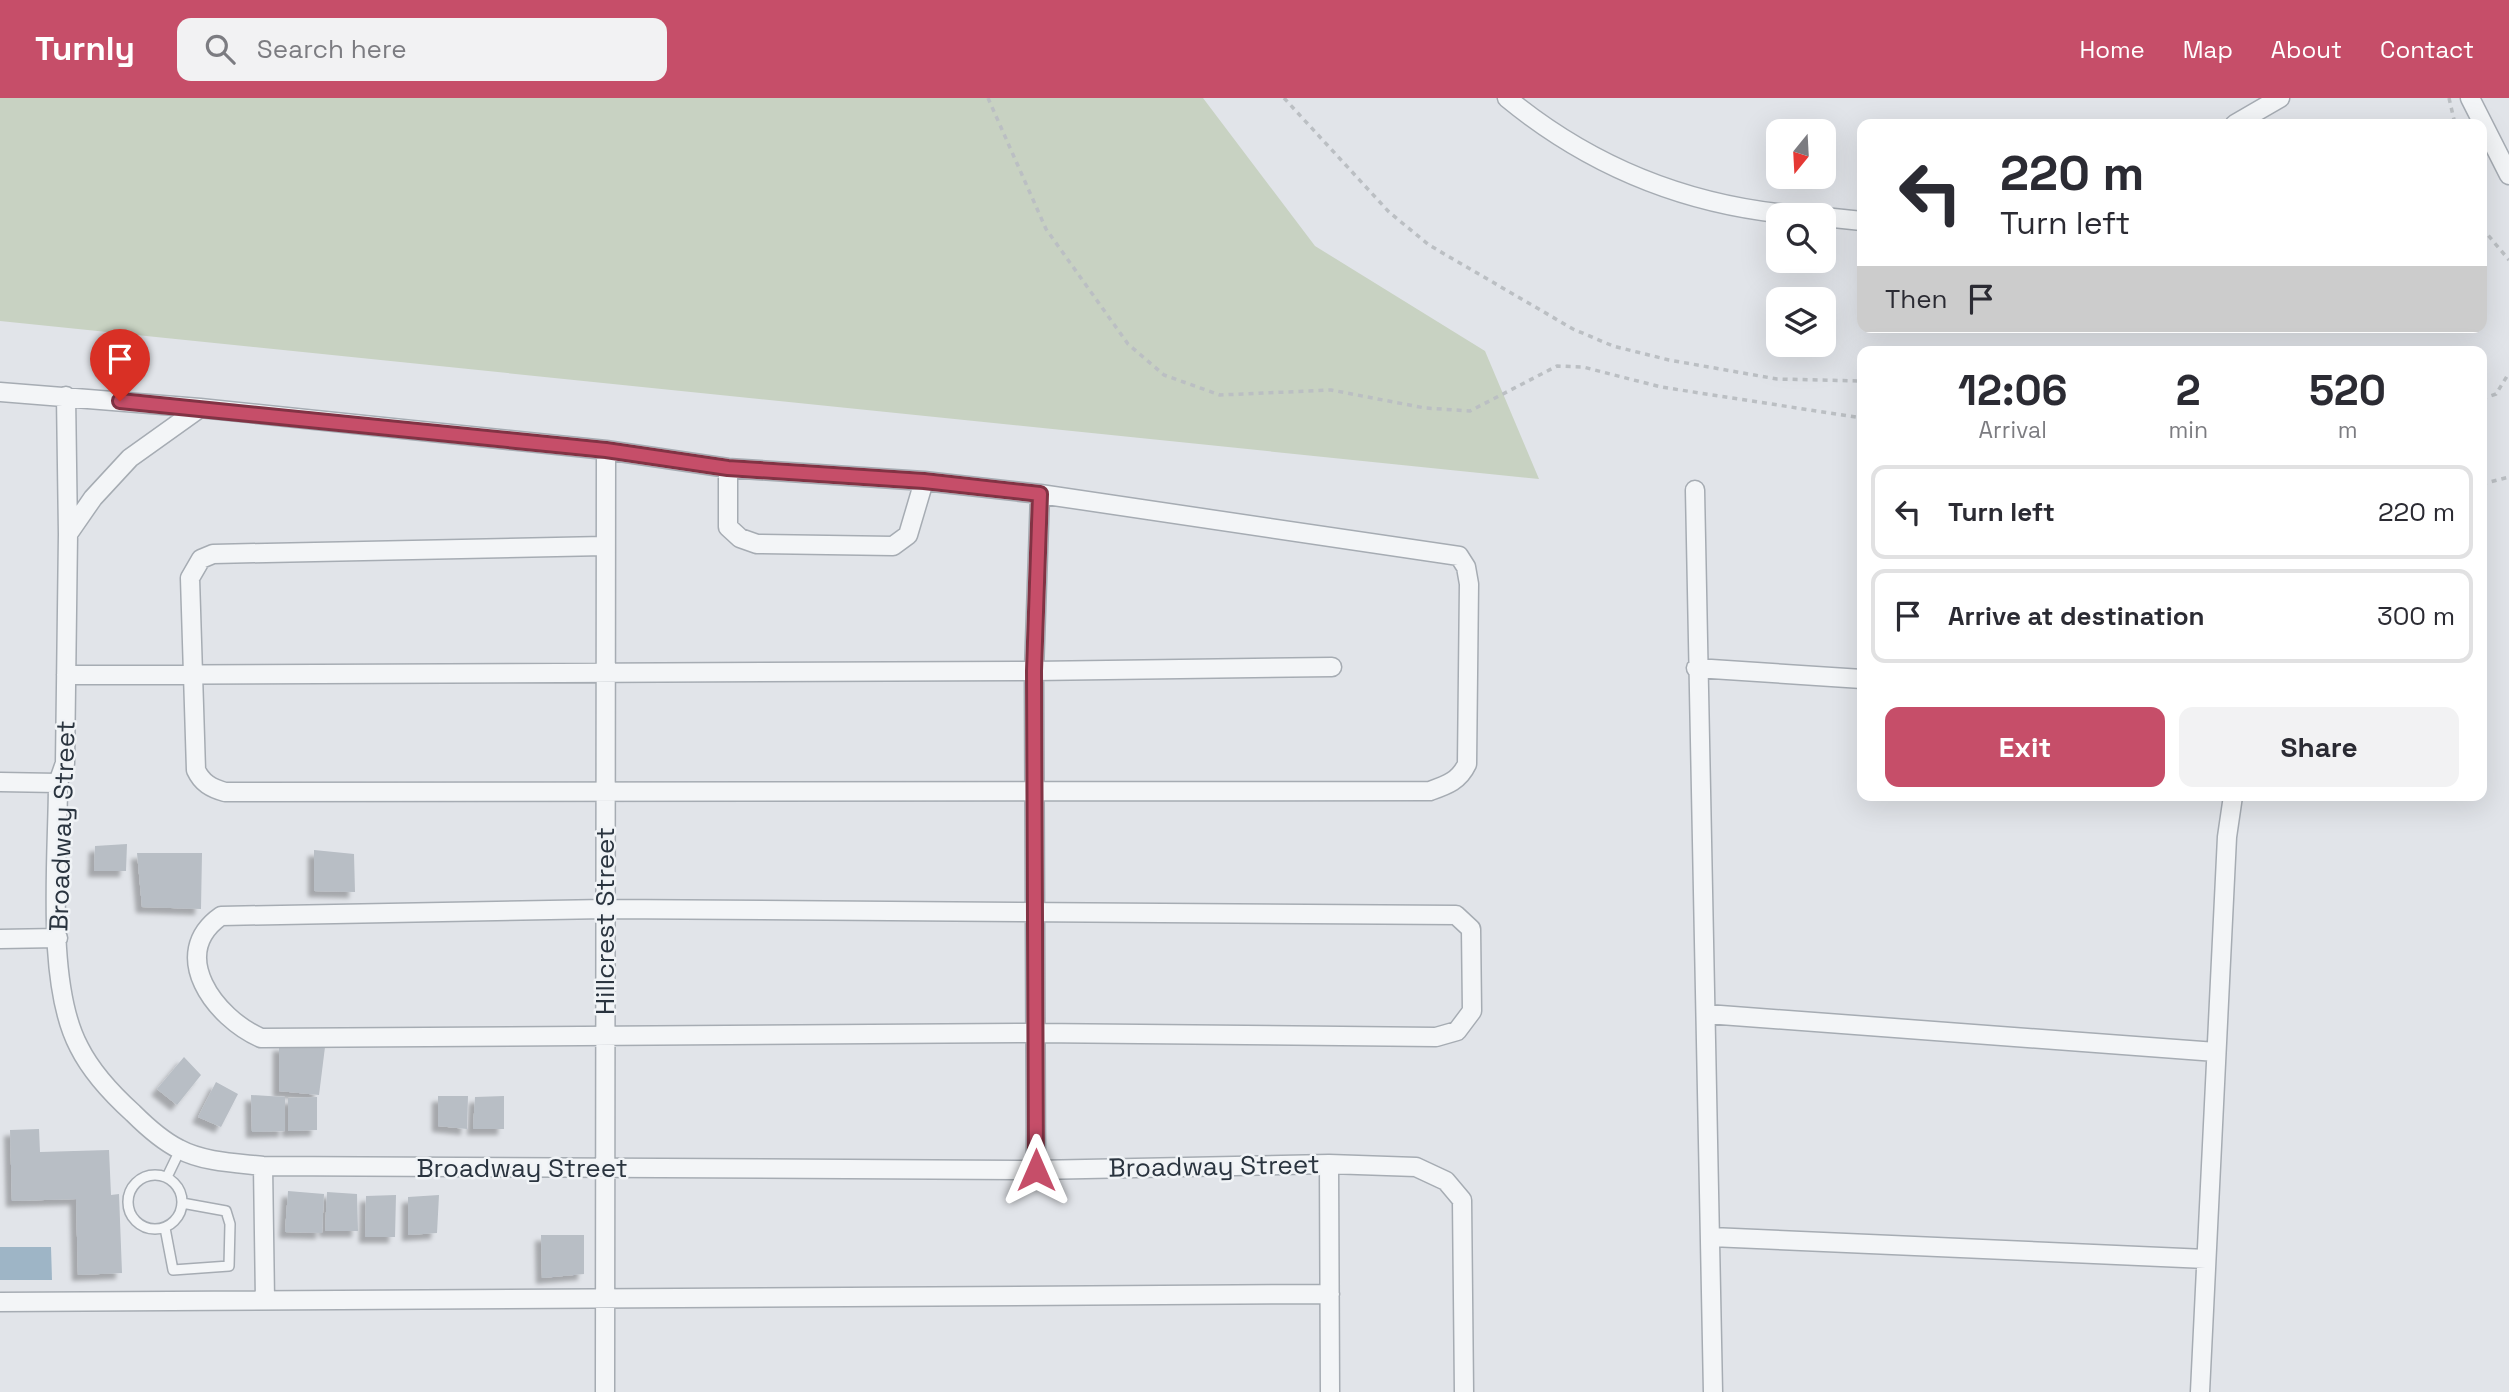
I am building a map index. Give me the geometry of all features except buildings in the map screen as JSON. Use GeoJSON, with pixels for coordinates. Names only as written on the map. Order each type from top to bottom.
{"type":"FeatureCollection","features":[{"type":"Feature","properties":{"kind":"street"},"geometry":{"type":"LineString","coordinates":[[2257,119],[2280,98]]}},
{"type":"Feature","properties":{"kind":"street"},"geometry":{"type":"LineString","coordinates":[[2470,98],[2481,119]]}},
{"type":"Feature","properties":{"kind":"street"},"geometry":{"type":"LineString","coordinates":[[1515,102],[1549,132],[1601,162],[1647,182],[1698,200],[1766,210]]}},
{"type":"Feature","properties":{"kind":"street"},"geometry":{"type":"LineString","coordinates":[[2487,131],[2509,173]]}},
{"type":"Feature","properties":{"kind":"street"},"geometry":{"type":"LineString","coordinates":[[1836,218],[1857,220]]}},
{"type":"Feature","properties":{"kind":"street"},"geometry":{"type":"LineString","coordinates":[[0,393],[200,408],[606,450],[728,468],[924,481],[1040,494],[1459,556],[1466,567],[1469,584],[1467,764],[1463,774],[1452,783],[1430,790],[225,792],[205,783],[196,770],[190,578],[201,559],[213,554],[604,546]]}},
{"type":"Feature","properties":{"kind":"street","name":"Broadway Street"},"geometry":{"type":"LineString","coordinates":[[66,396],[68,534],[65,763],[58,783],[58,938],[62,995],[78,1046],[108,1090],[144,1124],[180,1150],[219,1161],[263,1166],[1036,1170],[1329,1164],[1416,1167],[1446,1181],[1462,1200],[1464,1392]]}},
{"type":"Feature","properties":{"kind":"street"},"geometry":{"type":"LineString","coordinates":[[68,534],[93,498],[130,458],[200,408]]}},
{"type":"Feature","properties":{"kind":"street","name":"Hillcrest Street"},"geometry":{"type":"LineString","coordinates":[[605,1392],[606,450]]}},
{"type":"Feature","properties":{"kind":"street"},"geometry":{"type":"LineString","coordinates":[[728,468],[728,527],[740,538],[757,544],[892,546],[908,535],[924,481]]}},
{"type":"Feature","properties":{"kind":"street"},"geometry":{"type":"LineString","coordinates":[[1695,490],[1696,668],[1707,1014],[1713,1392]]}},
{"type":"Feature","properties":{"kind":"street"},"geometry":{"type":"LineString","coordinates":[[1036,1170],[1034,671],[1040,494]]}},
{"type":"Feature","properties":{"kind":"street"},"geometry":{"type":"LineString","coordinates":[[66,675],[1034,671],[1332,667]]}},
{"type":"Feature","properties":{"kind":"street"},"geometry":{"type":"LineString","coordinates":[[1696,668],[1857,679]]}},
{"type":"Feature","properties":{"kind":"street"},"geometry":{"type":"LineString","coordinates":[[0,782],[58,783]]}},
{"type":"Feature","properties":{"kind":"street"},"geometry":{"type":"LineString","coordinates":[[2219,801],[2227,836]]}},
{"type":"Feature","properties":{"kind":"street"},"geometry":{"type":"LineString","coordinates":[[2200,1392],[2227,836],[2232,801]]}},
{"type":"Feature","properties":{"kind":"street"},"geometry":{"type":"LineString","coordinates":[[605,909],[1456,915],[1471,929],[1472,1012],[1457,1031],[1436,1037],[1035,1033],[261,1038],[242,1030],[213,1002],[197,968],[198,946],[208,926],[221,916],[605,909]]}},
{"type":"Feature","properties":{"kind":"street"},"geometry":{"type":"LineString","coordinates":[[0,939],[58,938]]}},
{"type":"Feature","properties":{"kind":"street"},"geometry":{"type":"LineString","coordinates":[[1707,1014],[2216,1052]]}},
{"type":"Feature","properties":{"kind":"street"},"geometry":{"type":"LineString","coordinates":[[1329,1164],[1331,1392]]}},
{"type":"Feature","properties":{"kind":"street"},"geometry":{"type":"LineString","coordinates":[[263,1166],[265,1300]]}},
{"type":"Feature","properties":{"kind":"street"},"geometry":{"type":"LineString","coordinates":[[1711,1237],[2206,1259]]}},
{"type":"Feature","properties":{"kind":"street"},"geometry":{"type":"LineString","coordinates":[[0,1302],[1330,1294]]}},
{"type":"Feature","properties":{"kind":"lane"},"geometry":{"type":"LineString","coordinates":[[167,1177],[180,1150]]}},
{"type":"Feature","properties":{"kind":"lane"},"geometry":{"type":"LineString","coordinates":[[149,1175],[167,1177],[179,1188],[183,1203],[178,1218],[166,1228],[156,1230],[139,1224],[128,1210],[127,1201],[129,1192],[141,1178],[149,1175]]}},
{"type":"Feature","properties":{"kind":"lane"},"geometry":{"type":"LineString","coordinates":[[166,1228],[173,1270],[229,1266],[230,1224],[226,1211],[183,1203]]}},
{"type":"Feature","properties":{"kind":"path"},"geometry":{"type":"LineString","coordinates":[[988,98],[1046,229],[1128,344],[1164,375],[1220,394],[1331,390],[1425,408],[1471,411],[1558,366],[1570,366],[1661,387],[1857,417]]}},
{"type":"Feature","properties":{"kind":"path"},"geometry":{"type":"LineString","coordinates":[[1284,98],[1390,212],[1429,245],[1573,329],[1613,346],[1669,360],[1777,379],[1857,381]]}},
{"type":"Feature","properties":{"kind":"path"},"geometry":{"type":"LineString","coordinates":[[2449,98],[2454,119]]}},
{"type":"Feature","properties":{"kind":"path"},"geometry":{"type":"LineString","coordinates":[[2487,234],[2509,260]]}},
{"type":"Feature","properties":{"kind":"path"},"geometry":{"type":"LineString","coordinates":[[2487,398],[2496,394],[2509,373]]}},
{"type":"Feature","properties":{"kind":"path"},"geometry":{"type":"LineString","coordinates":[[2487,483],[2509,477]]}},
{"type":"Feature","properties":{"kind":"green space"},"geometry":{"type":"Polygon","coordinates":[[[0,98],[1203,98],[1315,246],[1485,351],[1539,479],[0,321],[0,98]]]}},
{"type":"Feature","properties":{"kind":"water"},"geometry":{"type":"Polygon","coordinates":[[[0,1247],[51,1247],[52,1280],[0,1280],[0,1247]]]}},
{"type":"Feature","properties":{"kind":"route"},"geometry":{"type":"LineString","coordinates":[[120,401],[606,450],[728,468],[924,481],[1040,494],[1034,671],[1036,1170]]}}]}
